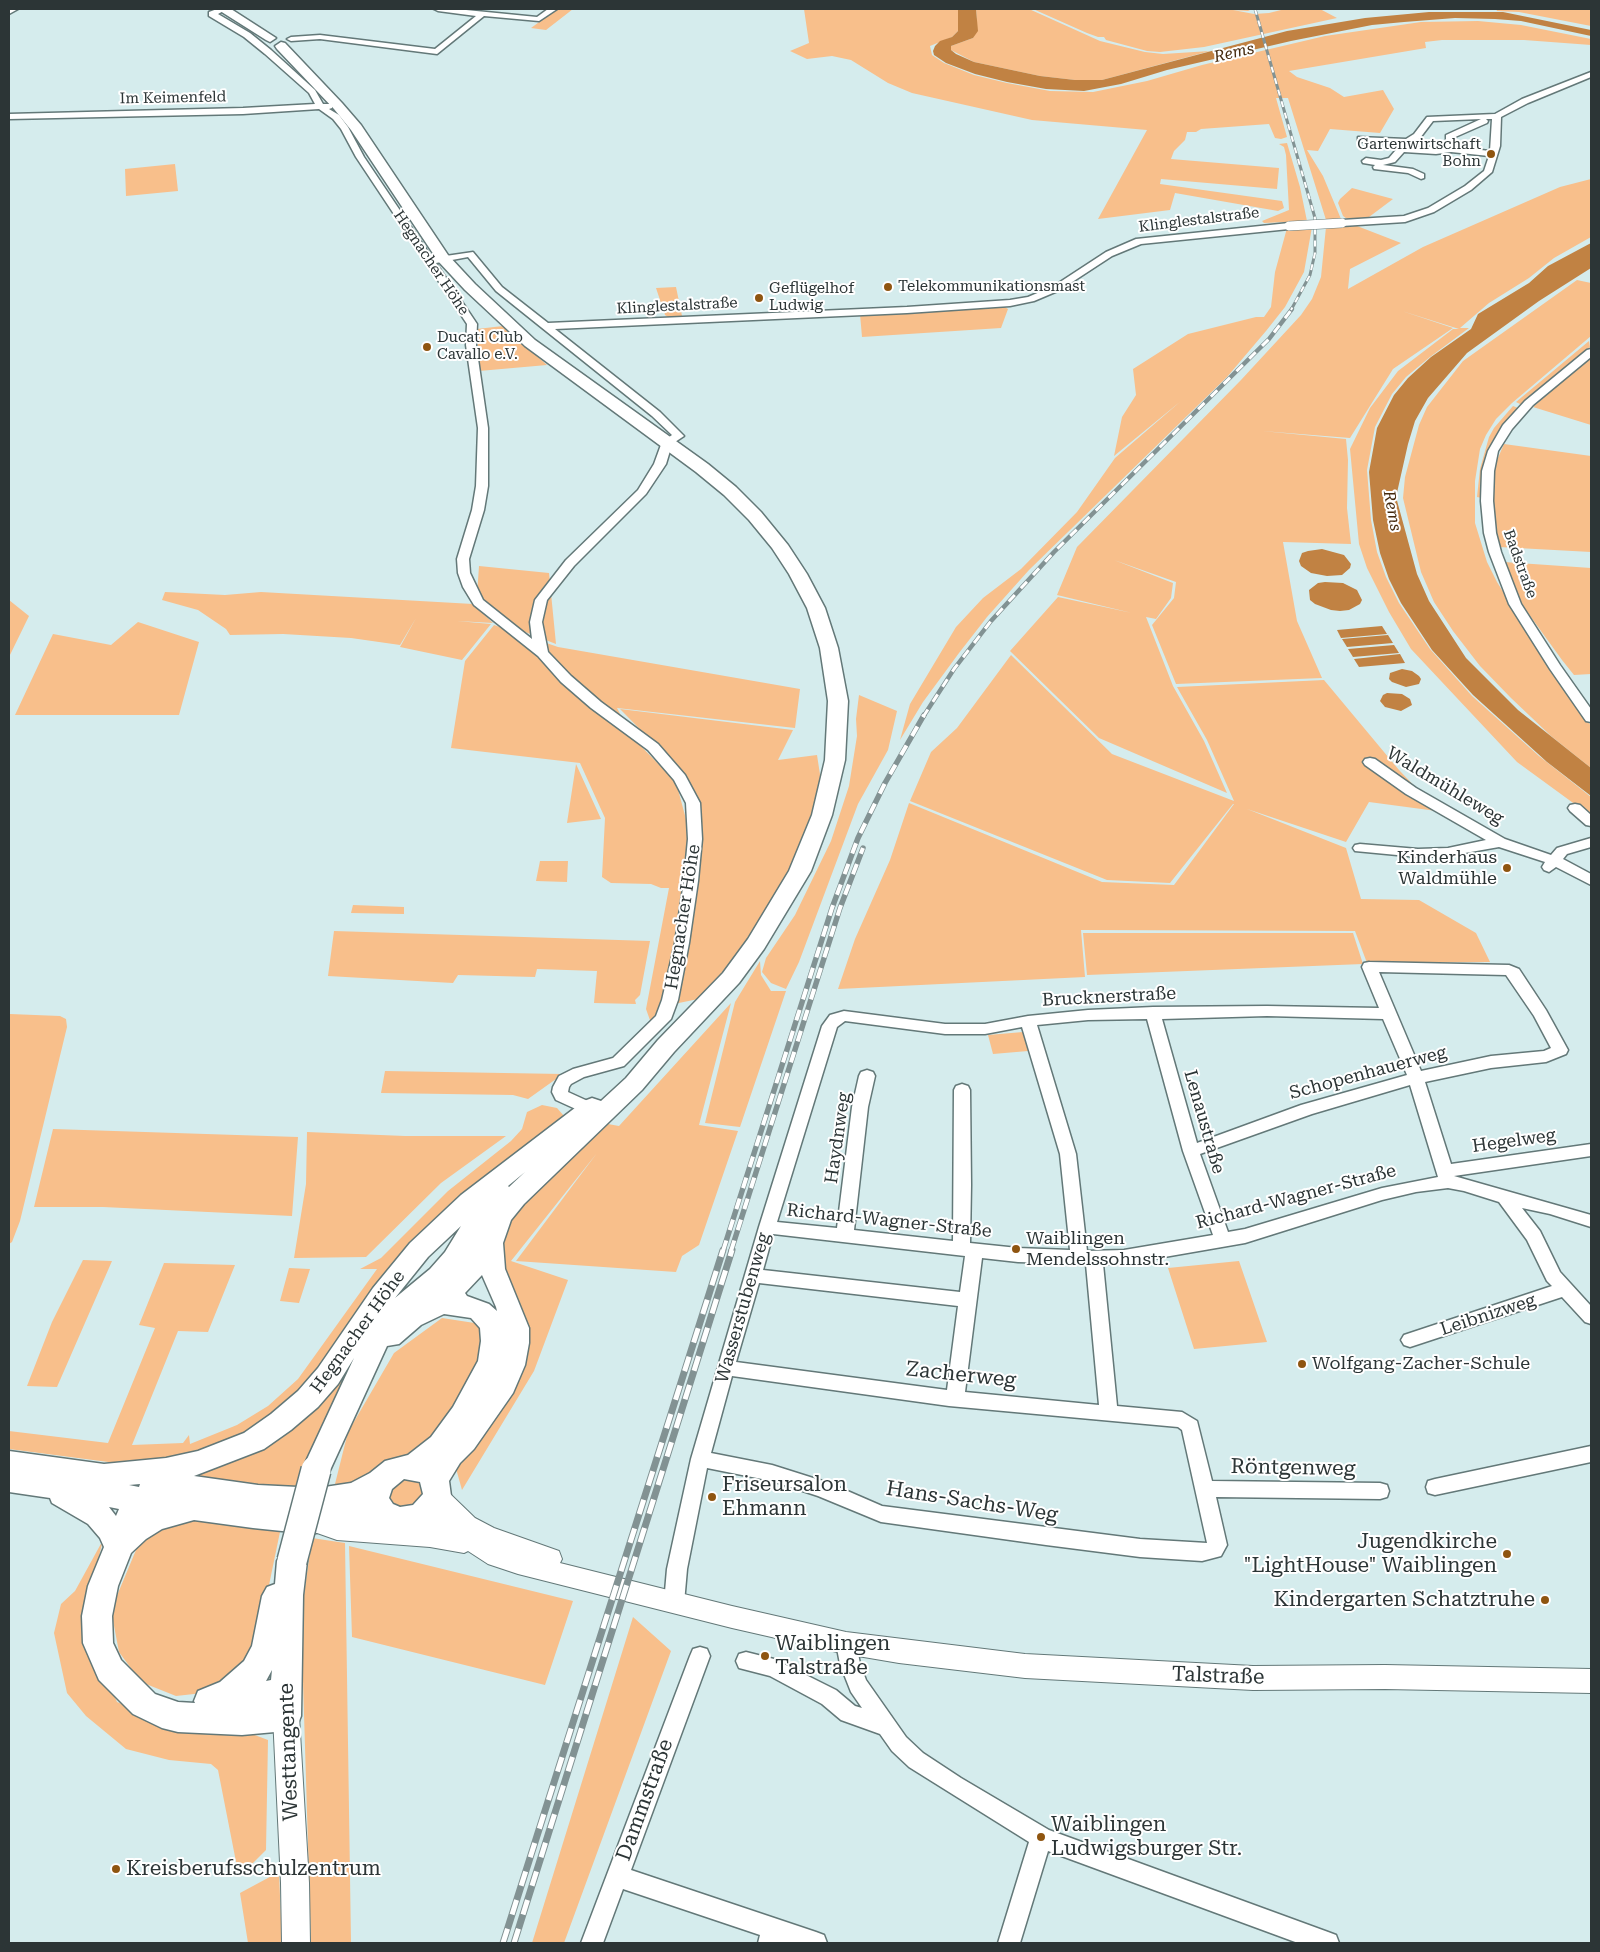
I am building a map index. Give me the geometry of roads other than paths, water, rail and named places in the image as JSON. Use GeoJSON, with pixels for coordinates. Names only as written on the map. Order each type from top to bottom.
{"type":"FeatureCollection","features":[{"type":"Feature","properties":{"kind":"main road","name":"Hegnacher Höhe"},"geometry":{"type":"LineString","coordinates":[[223,9],[270,38],[265,41],[267,45],[286,42],[330,106],[374,154],[436,259],[470,287],[530,343],[594,392],[673,439],[755,516],[779,545],[798,574],[816,608],[829,648],[838,701],[835,760],[822,814],[800,871],[766,930],[731,978],[666,1046],[596,1112],[515,1197],[500,1216],[491,1256],[479,1285],[412,1318],[390,1336],[367,1362]]}},
{"type":"Feature","properties":{"kind":"main road","name":"Hegnacher Höhe"},"geometry":{"type":"LineString","coordinates":[[100,1476],[166,1470],[198,1462],[229,1452],[254,1440],[281,1422],[308,1400],[328,1376],[382,1295],[419,1250],[470,1202],[508,1173],[596,1112]]}},
{"type":"Feature","properties":{"kind":"main road","name":"Hegnacher Höhe"},"geometry":{"type":"LineString","coordinates":[[292,1565],[316,1470],[344,1405],[383,1328],[396,1312],[439,1276],[454,1259],[508,1173]]}},
{"type":"Feature","properties":{"kind":"main road"},"geometry":{"type":"LineString","coordinates":[[9,1480],[193,1508],[311,1521],[335,1517],[391,1518],[400,1520],[426,1490],[450,1455],[464,1441],[503,1384],[512,1365],[516,1343],[516,1328],[491,1256]]}},
{"type":"Feature","properties":{"kind":"main road"},"geometry":{"type":"LineString","coordinates":[[426,1490],[441,1445],[463,1415],[491,1362],[494,1341],[493,1324],[480,1311],[462,1305],[440,1304]]}},
{"type":"Feature","properties":{"kind":"main road"},"geometry":{"type":"LineString","coordinates":[[9,1464],[266,1498],[318,1500],[355,1495],[380,1482],[395,1470],[426,1490]]}},
{"type":"Feature","properties":{"kind":"main road"},"geometry":{"type":"LineString","coordinates":[[380,1482],[375,1498],[378,1506],[391,1518]]}},
{"type":"Feature","properties":{"kind":"main road"},"geometry":{"type":"LineString","coordinates":[[168,1484],[142,1500],[133,1510],[103,1586],[97,1616],[98,1643],[110,1670],[144,1704],[162,1713],[178,1717],[242,1720],[285,1705]]}},
{"type":"Feature","properties":{"kind":"main road"},"geometry":{"type":"LineString","coordinates":[[46,1486],[81,1503],[98,1514],[110,1529],[118,1546]]}},
{"type":"Feature","properties":{"kind":"main road"},"geometry":{"type":"LineString","coordinates":[[118,1546],[136,1530],[154,1519],[193,1508]]}},
{"type":"Feature","properties":{"kind":"main road"},"geometry":{"type":"LineString","coordinates":[[209,1701],[231,1692],[255,1671],[267,1649],[276,1599],[292,1565]]}},
{"type":"Feature","properties":{"kind":"main road","name":"Westtangente"},"geometry":{"type":"LineString","coordinates":[[285,1705],[288,1595],[292,1565]]}},
{"type":"Feature","properties":{"kind":"main road"},"geometry":{"type":"LineString","coordinates":[[128,1690],[154,1699],[176,1703],[193,1704],[242,1696],[285,1705]]}},
{"type":"Feature","properties":{"kind":"street"},"geometry":{"type":"LineString","coordinates":[[9,12],[14,9]]}},
{"type":"Feature","properties":{"kind":"street","name":"Hegnacher Höhe"},"geometry":{"type":"LineString","coordinates":[[223,9],[212,14],[226,20],[268,52],[330,106]]}},
{"type":"Feature","properties":{"kind":"street"},"geometry":{"type":"LineString","coordinates":[[438,9],[540,19],[553,9]]}},
{"type":"Feature","properties":{"kind":"street"},"geometry":{"type":"LineString","coordinates":[[286,42],[320,37],[437,52],[482,14]]}},
{"type":"Feature","properties":{"kind":"street"},"geometry":{"type":"LineString","coordinates":[[1451,149],[1448,137],[1525,101],[1591,74]]}},
{"type":"Feature","properties":{"kind":"street","name":"Im Keimenfeld"},"geometry":{"type":"LineString","coordinates":[[9,117],[243,111],[330,106]]}},
{"type":"Feature","properties":{"kind":"street"},"geometry":{"type":"LineString","coordinates":[[1421,176],[1410,171],[1371,166],[1366,161],[1382,162],[1392,160],[1417,136],[1430,119],[1493,117]]}},
{"type":"Feature","properties":{"kind":"street","name":"Klinglestalstraße"},"geometry":{"type":"LineString","coordinates":[[544,326],[1001,304],[1031,299],[1057,288],[1109,254],[1139,241],[1289,226],[1394,220],[1423,214],[1483,178],[1492,165],[1498,136],[1496,122],[1493,117]]}},
{"type":"Feature","properties":{"kind":"street"},"geometry":{"type":"LineString","coordinates":[[1361,140],[1436,151],[1451,149],[1494,154]]}},
{"type":"Feature","properties":{"kind":"street"},"geometry":{"type":"LineString","coordinates":[[436,259],[470,254],[499,289],[656,414],[673,439],[642,492],[570,563],[540,600],[536,622],[542,653]]}},
{"type":"Feature","properties":{"kind":"street","name":"Hegnacher Höhe"},"geometry":{"type":"LineString","coordinates":[[436,259],[472,324],[471,345],[483,428],[482,486],[478,510],[464,552],[464,573],[468,587],[478,602],[542,653],[566,679],[596,705],[653,747],[670,764],[688,790],[693,803],[695,820],[693,864],[682,943],[670,1000],[663,1020],[618,1062],[585,1071],[565,1080],[561,1087],[560,1092],[562,1096],[596,1112]]}},
{"type":"Feature","properties":{"kind":"street","name":"Badstraße"},"geometry":{"type":"LineString","coordinates":[[1591,352],[1529,403],[1507,427],[1493,451],[1488,471],[1487,501],[1490,533],[1495,552],[1515,604],[1554,666],[1591,718]]}},
{"type":"Feature","properties":{"kind":"street","name":"Waldmühleweg"},"geometry":{"type":"LineString","coordinates":[[1370,762],[1411,790],[1500,842],[1551,865],[1591,880]]}},
{"type":"Feature","properties":{"kind":"street"},"geometry":{"type":"LineString","coordinates":[[1575,808],[1591,822]]}},
{"type":"Feature","properties":{"kind":"street","name":"Waldmühleweg"},"geometry":{"type":"LineString","coordinates":[[1360,848],[1389,852],[1448,852],[1500,842]]}},
{"type":"Feature","properties":{"kind":"street"},"geometry":{"type":"LineString","coordinates":[[1551,865],[1562,851],[1591,842]]}},
{"type":"Feature","properties":{"kind":"street","name":"Schopenhauerweg"},"geometry":{"type":"LineString","coordinates":[[1191,1151],[1307,1109],[1416,1078],[1491,1062],[1546,1056],[1560,1050],[1514,973],[1509,970],[1369,967],[1388,1014]]}},
{"type":"Feature","properties":{"kind":"street","name":"Brucknerstraße"},"geometry":{"type":"LineString","coordinates":[[835,1019],[844,1016],[945,1029],[985,1029],[1028,1021],[1088,1015],[1153,1012],[1267,1010],[1388,1014]]}},
{"type":"Feature","properties":{"kind":"street","name":"Lenaustraße"},"geometry":{"type":"LineString","coordinates":[[1153,1012],[1191,1151],[1223,1240]]}},
{"type":"Feature","properties":{"kind":"street"},"geometry":{"type":"LineString","coordinates":[[1388,1014],[1416,1078],[1446,1177]]}},
{"type":"Feature","properties":{"kind":"street","name":"Wasserstubenweg"},"geometry":{"type":"LineString","coordinates":[[674,1603],[677,1569],[700,1459],[725,1368],[830,1026],[835,1019]]}},
{"type":"Feature","properties":{"kind":"street"},"geometry":{"type":"LineString","coordinates":[[1028,1021],[1068,1154],[1086,1258],[1109,1413]]}},
{"type":"Feature","properties":{"kind":"street","name":"Haydnweg"},"geometry":{"type":"LineString","coordinates":[[845,1236],[860,1107],[867,1076]]}},
{"type":"Feature","properties":{"kind":"street"},"geometry":{"type":"LineString","coordinates":[[955,1398],[966,1300],[967,1249],[963,1185],[962,1090]]}},
{"type":"Feature","properties":{"kind":"street","name":"Hegelweg"},"geometry":{"type":"LineString","coordinates":[[1446,1177],[1591,1150]]}},
{"type":"Feature","properties":{"kind":"street","name":"Richard-Wagner-Straße"},"geometry":{"type":"LineString","coordinates":[[767,1227],[1018,1255],[1086,1258],[1124,1257],[1223,1240],[1446,1177],[1505,1198],[1550,1208],[1591,1221]]}},
{"type":"Feature","properties":{"kind":"street"},"geometry":{"type":"LineString","coordinates":[[1505,1198],[1534,1236],[1548,1267],[1591,1317]]}},
{"type":"Feature","properties":{"kind":"street"},"geometry":{"type":"LineString","coordinates":[[1534,1236],[1532,1222],[1535,1215],[1550,1208]]}},
{"type":"Feature","properties":{"kind":"street"},"geometry":{"type":"LineString","coordinates":[[753,1276],[966,1300]]}},
{"type":"Feature","properties":{"kind":"street","name":"Leibnizweg"},"geometry":{"type":"LineString","coordinates":[[1410,1340],[1565,1289]]}},
{"type":"Feature","properties":{"kind":"street","name":"Zacherweg"},"geometry":{"type":"LineString","coordinates":[[725,1368],[955,1398],[1182,1420],[1190,1426],[1205,1489]]}},
{"type":"Feature","properties":{"kind":"street"},"geometry":{"type":"LineString","coordinates":[[1435,1486],[1591,1454]]}},
{"type":"Feature","properties":{"kind":"street","name":"Hans-Sachs-Weg"},"geometry":{"type":"LineString","coordinates":[[700,1459],[772,1474],[822,1489],[881,1514],[1140,1548],[1202,1552],[1214,1550],[1217,1545],[1205,1489]]}},
{"type":"Feature","properties":{"kind":"street","name":"Röntgenweg"},"geometry":{"type":"LineString","coordinates":[[1205,1489],[1380,1491]]}},
{"type":"Feature","properties":{"kind":"street"},"geometry":{"type":"LineString","coordinates":[[426,1490],[443,1524],[475,1545]]}},
{"type":"Feature","properties":{"kind":"street"},"geometry":{"type":"LineString","coordinates":[[426,1490],[467,1525],[486,1536],[572,1566],[603,1583]]}},
{"type":"Feature","properties":{"kind":"street"},"geometry":{"type":"LineString","coordinates":[[311,1521],[337,1530],[430,1536],[475,1545]]}},
{"type":"Feature","properties":{"kind":"street","name":"Talstraße"},"geometry":{"type":"LineString","coordinates":[[475,1545],[497,1556],[518,1563],[603,1583],[674,1603],[846,1643],[913,1653],[1025,1666],[1224,1677],[1385,1677],[1591,1681]]}},
{"type":"Feature","properties":{"kind":"street"},"geometry":{"type":"LineString","coordinates":[[846,1643],[850,1664],[858,1685],[899,1744],[916,1760],[1041,1837],[1069,1849],[1328,1943]]}},
{"type":"Feature","properties":{"kind":"street","name":"Dammstraße"},"geometry":{"type":"LineString","coordinates":[[592,1943],[700,1656]]}},
{"type":"Feature","properties":{"kind":"street"},"geometry":{"type":"LineString","coordinates":[[746,1661],[774,1668],[828,1696],[848,1713],[887,1727]]}},
{"type":"Feature","properties":{"kind":"street","name":"Westtangente"},"geometry":{"type":"LineString","coordinates":[[285,1705],[295,1883],[296,1943]]}},
{"type":"Feature","properties":{"kind":"street"},"geometry":{"type":"LineString","coordinates":[[1009,1943],[1041,1837]]}},
{"type":"Feature","properties":{"kind":"street"},"geometry":{"type":"LineString","coordinates":[[617,1876],[771,1936],[816,1943]]}},
{"type":"Feature","properties":{"kind":"water","name":"Rems"},"geometry":{"type":"Polygon","coordinates":[[[958,9],[976,9],[978,31],[973,38],[951,46],[951,50],[956,54],[974,62],[1040,76],[1075,80],[1102,80],[1287,31],[1365,18],[1429,12],[1503,12],[1591,30],[1591,36],[1521,21],[1495,19],[1455,18],[1372,25],[1291,41],[1167,70],[1121,84],[1084,91],[1046,89],[1007,82],[975,74],[946,63],[934,55],[933,51],[940,41],[952,37],[958,31],[958,9]]]}},
{"type":"Feature","properties":{"kind":"water","name":"Rems"},"geometry":{"type":"Polygon","coordinates":[[[1591,243],[1591,268],[1539,301],[1467,353],[1428,398],[1415,421],[1396,497],[1417,574],[1429,601],[1466,658],[1518,710],[1591,768],[1591,796],[1547,762],[1473,695],[1432,650],[1401,603],[1389,579],[1380,553],[1373,520],[1369,472],[1377,428],[1394,395],[1408,378],[1431,357],[1471,329],[1478,314],[1529,283],[1548,266],[1591,243]]]}},
{"type":"Feature","properties":{"kind":"water"},"geometry":{"type":"Polygon","coordinates":[[[1322,549],[1344,555],[1351,564],[1350,568],[1342,575],[1327,576],[1311,573],[1301,566],[1299,561],[1302,553],[1322,549]]]}},
{"type":"Feature","properties":{"kind":"water"},"geometry":{"type":"Polygon","coordinates":[[[1318,583],[1343,583],[1357,590],[1362,600],[1360,604],[1349,610],[1340,611],[1315,604],[1310,600],[1309,590],[1318,583]]]}},
{"type":"Feature","properties":{"kind":"water"},"geometry":{"type":"Polygon","coordinates":[[[1382,626],[1387,634],[1341,638],[1337,630],[1382,626]]]}},
{"type":"Feature","properties":{"kind":"water"},"geometry":{"type":"Polygon","coordinates":[[[1388,635],[1393,643],[1347,647],[1342,639],[1388,635]]]}},
{"type":"Feature","properties":{"kind":"water"},"geometry":{"type":"Polygon","coordinates":[[[1394,645],[1399,653],[1353,657],[1348,649],[1394,645]]]}},
{"type":"Feature","properties":{"kind":"water"},"geometry":{"type":"Polygon","coordinates":[[[1400,654],[1405,663],[1359,667],[1354,659],[1400,654]]]}},
{"type":"Feature","properties":{"kind":"water"},"geometry":{"type":"Polygon","coordinates":[[[1402,669],[1412,671],[1419,676],[1421,679],[1419,684],[1406,687],[1389,679],[1390,673],[1402,669]]]}},
{"type":"Feature","properties":{"kind":"water"},"geometry":{"type":"Polygon","coordinates":[[[1387,693],[1402,694],[1410,699],[1412,705],[1401,711],[1385,707],[1380,701],[1383,695],[1387,693]]]}},
{"type":"Feature","properties":{"kind":"railway"},"geometry":{"type":"LineString","coordinates":[[1255,9],[1315,218],[1315,253],[1310,275],[1291,310]]}},
{"type":"Feature","properties":{"kind":"railway"},"geometry":{"type":"LineString","coordinates":[[923,717],[954,669],[991,621],[1054,552],[1269,339],[1292,309]]}},
{"type":"Feature","properties":{"kind":"railway"},"geometry":{"type":"LineString","coordinates":[[723,1251],[832,908],[858,838],[885,783],[924,715]]}},
{"type":"Feature","properties":{"kind":"railway"},"geometry":{"type":"LineString","coordinates":[[731,1251],[840,908],[863,848]]}},
{"type":"Feature","properties":{"kind":"railway"},"geometry":{"type":"LineString","coordinates":[[503,1943],[723,1250]]}},
{"type":"Feature","properties":{"kind":"railway"},"geometry":{"type":"LineString","coordinates":[[514,1943],[732,1250]]}},
{"type":"Feature","properties":{"kind":"place","name":"Gartenwirtschaft Bohn"},"geometry":{"type":"Point","coordinates":[1491,154]}},
{"type":"Feature","properties":{"kind":"place","name":"Telekommunikationsmast"},"geometry":{"type":"Point","coordinates":[888,287]}},
{"type":"Feature","properties":{"kind":"place","name":"Geflügelhof Ludwig"},"geometry":{"type":"Point","coordinates":[759,298]}},
{"type":"Feature","properties":{"kind":"place","name":"Ducati Club Cavallo e.V."},"geometry":{"type":"Point","coordinates":[427,347]}},
{"type":"Feature","properties":{"kind":"place","name":"Kinderhaus Waldmühle"},"geometry":{"type":"Point","coordinates":[1507,868]}},
{"type":"Feature","properties":{"kind":"place","name":"Waiblingen Mendelssohnstr."},"geometry":{"type":"Point","coordinates":[1016,1249]}},
{"type":"Feature","properties":{"kind":"place","name":"Wolfgang-Zacher-Schule"},"geometry":{"type":"Point","coordinates":[1302,1364]}},
{"type":"Feature","properties":{"kind":"place","name":"Friseursalon Ehmann"},"geometry":{"type":"Point","coordinates":[712,1497]}},
{"type":"Feature","properties":{"kind":"place","name":"Jugendkirche \"LightHouse\" Waiblingen"},"geometry":{"type":"Point","coordinates":[1507,1554]}},
{"type":"Feature","properties":{"kind":"place","name":"Kindergarten Schatztruhe"},"geometry":{"type":"Point","coordinates":[1545,1600]}},
{"type":"Feature","properties":{"kind":"place","name":"Waiblingen Talstraße"},"geometry":{"type":"Point","coordinates":[765,1656]}},
{"type":"Feature","properties":{"kind":"place","name":"Waiblingen Ludwigsburger Str."},"geometry":{"type":"Point","coordinates":[1041,1837]}},
{"type":"Feature","properties":{"kind":"place","name":"Kreisberufsschulzentrum"},"geometry":{"type":"Point","coordinates":[116,1869]}}]}
